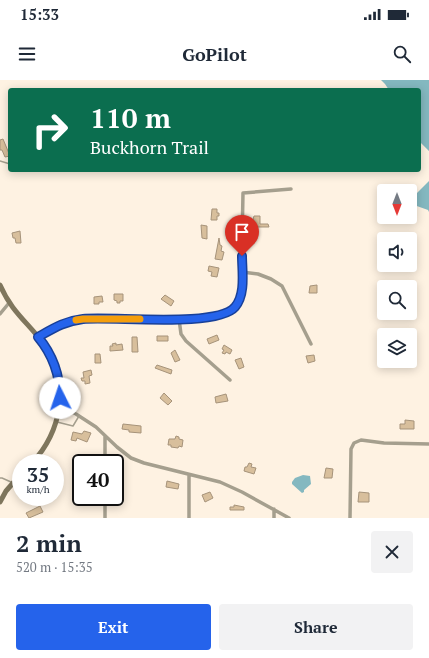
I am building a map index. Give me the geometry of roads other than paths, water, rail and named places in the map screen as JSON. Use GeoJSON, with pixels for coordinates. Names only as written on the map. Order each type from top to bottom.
{"type":"FeatureCollection","features":[{"type":"Feature","properties":{"kind":"street"},"geometry":{"type":"LineString","coordinates":[[38,337],[60,324],[83,319],[201,318],[231,311],[240,298],[242,272],[242,193],[291,189]]}},
{"type":"Feature","properties":{"kind":"street"},"geometry":{"type":"LineString","coordinates":[[242,272],[258,274],[271,279],[282,286],[311,344]]}},
{"type":"Feature","properties":{"kind":"street"},"geometry":{"type":"LineString","coordinates":[[0,286],[9,303],[38,337],[50,353],[55,364],[60,387],[60,406],[56,422],[39,454]]}},
{"type":"Feature","properties":{"kind":"street"},"geometry":{"type":"LineString","coordinates":[[0,314],[9,303]]}},
{"type":"Feature","properties":{"kind":"street"},"geometry":{"type":"LineString","coordinates":[[178,319],[181,334],[186,341],[230,380]]}},
{"type":"Feature","properties":{"kind":"street"},"geometry":{"type":"LineString","coordinates":[[60,406],[96,427],[131,458],[144,463],[220,482],[242,492],[288,518]]}},
{"type":"Feature","properties":{"kind":"street"},"geometry":{"type":"LineString","coordinates":[[105,436],[105,454]]}},
{"type":"Feature","properties":{"kind":"street"},"geometry":{"type":"LineString","coordinates":[[350,518],[351,449],[354,442],[361,440],[384,443],[429,444]]}},
{"type":"Feature","properties":{"kind":"street"},"geometry":{"type":"LineString","coordinates":[[189,475],[189,518]]}},
{"type":"Feature","properties":{"kind":"street"},"geometry":{"type":"LineString","coordinates":[[0,500],[12,484]]}},
{"type":"Feature","properties":{"kind":"street"},"geometry":{"type":"LineString","coordinates":[[105,506],[105,518]]}},
{"type":"Feature","properties":{"kind":"street"},"geometry":{"type":"LineString","coordinates":[[274,509],[274,518]]}},
{"type":"Feature","properties":{"kind":"lane"},"geometry":{"type":"LineString","coordinates":[[56,422],[73,426],[79,416]]}},
{"type":"Feature","properties":{"kind":"lane"},"geometry":{"type":"LineString","coordinates":[[0,478],[12,483]]}},
{"type":"Feature","properties":{"kind":"water"},"geometry":{"type":"Polygon","coordinates":[[[381,80],[429,80],[429,151],[421,143],[421,88],[388,88],[381,80]]]}},
{"type":"Feature","properties":{"kind":"water"},"geometry":{"type":"Polygon","coordinates":[[[429,181],[429,212],[428,210],[417,206],[417,193],[429,181]]]}},
{"type":"Feature","properties":{"kind":"water"},"geometry":{"type":"Polygon","coordinates":[[[303,475],[310,476],[311,484],[302,493],[292,484],[292,482],[295,478],[303,475]]]}}]}
